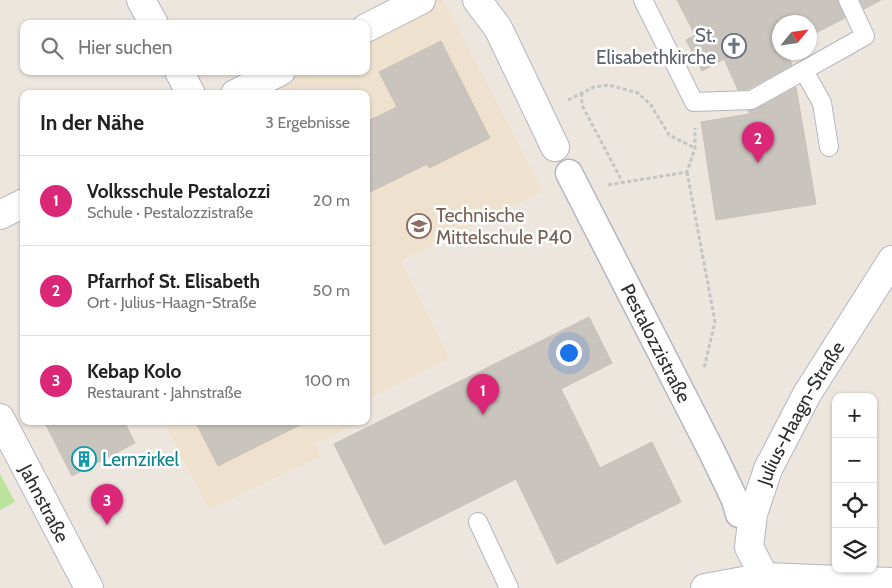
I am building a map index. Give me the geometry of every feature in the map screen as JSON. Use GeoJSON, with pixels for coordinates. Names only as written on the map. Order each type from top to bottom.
{"type":"FeatureCollection","features":[{"type":"Feature","properties":{"kind":"street"},"geometry":{"type":"LineString","coordinates":[[141,0],[152,20]]}},
{"type":"Feature","properties":{"kind":"street"},"geometry":{"type":"LineString","coordinates":[[370,26],[421,0]]}},
{"type":"Feature","properties":{"kind":"street"},"geometry":{"type":"LineString","coordinates":[[477,0],[498,28],[555,147]]}},
{"type":"Feature","properties":{"kind":"street"},"geometry":{"type":"LineString","coordinates":[[182,75],[190,90]]}},
{"type":"Feature","properties":{"kind":"street"},"geometry":{"type":"LineString","coordinates":[[243,90],[273,75]]}},
{"type":"Feature","properties":{"kind":"street","name":"Pestalozzistraße"},"geometry":{"type":"LineString","coordinates":[[573,183],[712,452],[735,500],[739,514]]}},
{"type":"Feature","properties":{"kind":"street"},"geometry":{"type":"LineString","coordinates":[[0,216],[20,205]]}},
{"type":"Feature","properties":{"kind":"street","name":"Julius-Haagn-Straße"},"geometry":{"type":"LineString","coordinates":[[768,583],[749,547],[753,514],[768,468],[807,394],[892,260]]}},
{"type":"Feature","properties":{"kind":"street","name":"Jahnstraße"},"geometry":{"type":"LineString","coordinates":[[0,418],[89,588]]}},
{"type":"Feature","properties":{"kind":"street"},"geometry":{"type":"LineString","coordinates":[[705,588],[768,583],[892,582]]}},
{"type":"Feature","properties":{"kind":"lane"},"geometry":{"type":"LineString","coordinates":[[643,0],[694,102],[751,100],[865,36],[848,0]]}},
{"type":"Feature","properties":{"kind":"lane"},"geometry":{"type":"LineString","coordinates":[[804,71],[822,103],[829,147]]}},
{"type":"Feature","properties":{"kind":"lane"},"geometry":{"type":"LineString","coordinates":[[478,522],[509,588]]}},
{"type":"Feature","properties":{"kind":"path"},"geometry":{"type":"LineString","coordinates":[[540,116],[582,92],[594,87],[609,85],[638,93],[651,105],[669,135],[695,148],[687,172],[716,322],[704,369]]}},
{"type":"Feature","properties":{"kind":"path"},"geometry":{"type":"LineString","coordinates":[[582,92],[583,107],[622,181]]}},
{"type":"Feature","properties":{"kind":"path"},"geometry":{"type":"LineString","coordinates":[[573,183],[622,181],[687,172]]}},
{"type":"Feature","properties":{"kind":"shaded area","name":"Technische Mittelschule P40"},"geometry":{"type":"Polygon","coordinates":[[[412,0],[443,0],[543,191],[401,261],[449,358],[370,398],[370,90],[240,90],[269,75],[370,75],[370,22],[412,0]]]}},
{"type":"Feature","properties":{"kind":"shaded area"},"geometry":{"type":"Polygon","coordinates":[[[165,425],[354,425],[315,444],[321,456],[209,509],[165,425]]]}},
{"type":"Feature","properties":{"kind":"green space"},"geometry":{"type":"Polygon","coordinates":[[[0,474],[15,502],[0,510],[0,474]]]}},
{"type":"Feature","properties":{"kind":"building","name":"St. Elisabethkirche"},"geometry":{"type":"Polygon","coordinates":[[[677,0],[838,0],[845,18],[817,32],[817,15],[772,15],[772,60],[790,60],[792,65],[748,89],[738,90],[724,59],[702,71],[686,40],[695,35],[677,0]]]}},
{"type":"Feature","properties":{"kind":"building"},"geometry":{"type":"Polygon","coordinates":[[[860,0],[881,0],[864,9],[860,0]]]}},
{"type":"Feature","properties":{"kind":"building"},"geometry":{"type":"Polygon","coordinates":[[[441,41],[490,138],[429,168],[427,164],[370,192],[370,120],[397,107],[379,72],[441,41]]]}},
{"type":"Feature","properties":{"kind":"building"},"geometry":{"type":"Polygon","coordinates":[[[796,87],[816,204],[716,220],[701,122],[750,114],[748,111],[756,109],[796,87]]]}},
{"type":"Feature","properties":{"kind":"building"},"geometry":{"type":"Polygon","coordinates":[[[589,317],[612,363],[561,389],[600,468],[652,442],[681,502],[557,564],[516,479],[384,545],[334,444],[589,317]]]}},
{"type":"Feature","properties":{"kind":"building","name":"Lernzirkel"},"geometry":{"type":"Polygon","coordinates":[[[46,425],[126,425],[135,443],[72,476],[46,425]]]}},
{"type":"Feature","properties":{"kind":"building"},"geometry":{"type":"Polygon","coordinates":[[[197,425],[300,425],[218,466],[197,425]]]}},
{"type":"Feature","properties":{"kind":"place","name":"St. Elisabethkirche"},"geometry":{"type":"Point","coordinates":[734,46]}},
{"type":"Feature","properties":{"kind":"place","name":"Pfarrhof St. Elisabeth"},"geometry":{"type":"Point","coordinates":[758,163]}},
{"type":"Feature","properties":{"kind":"place","name":"Technische Mittelschule P40"},"geometry":{"type":"Point","coordinates":[419,226]}},
{"type":"Feature","properties":{"kind":"place","name":"Volksschule Pestalozzi"},"geometry":{"type":"Point","coordinates":[483,415]}},
{"type":"Feature","properties":{"kind":"place","name":"Lernzirkel"},"geometry":{"type":"Point","coordinates":[84,459]}},
{"type":"Feature","properties":{"kind":"place","name":"Kebap Kolo"},"geometry":{"type":"Point","coordinates":[107,525]}}]}
